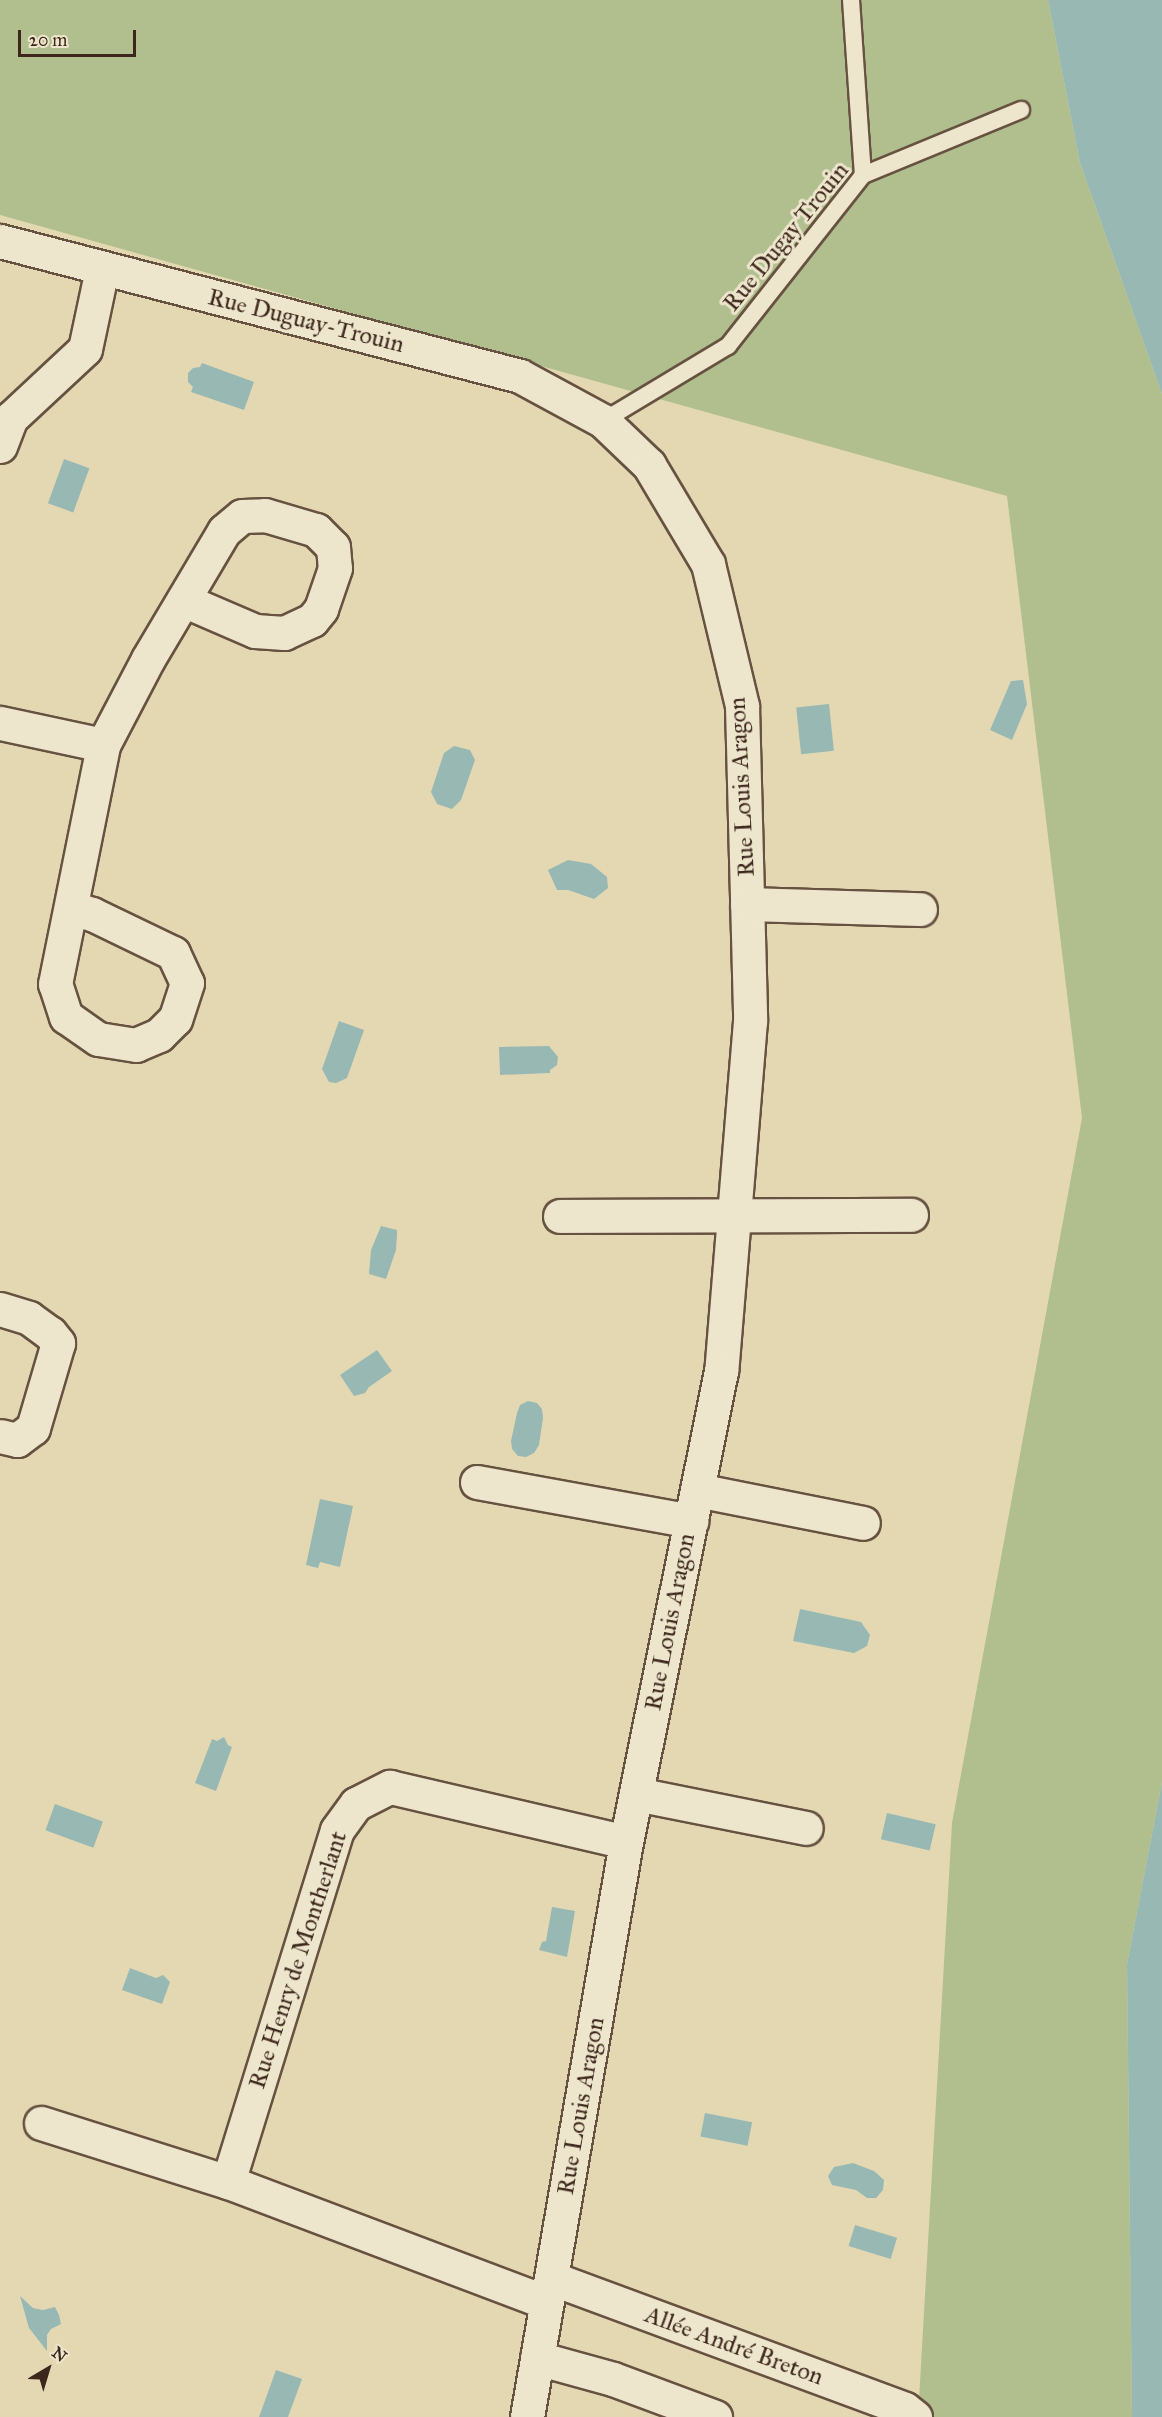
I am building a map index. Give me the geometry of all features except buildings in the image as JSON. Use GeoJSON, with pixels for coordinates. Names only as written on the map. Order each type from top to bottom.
{"type":"FeatureCollection","features":[{"type":"Feature","properties":{"kind":"street","name":"Rue Duguay-Trouin"},"geometry":{"type":"LineString","coordinates":[[0,241],[520,376],[603,421]]}},
{"type":"Feature","properties":{"kind":"street"},"geometry":{"type":"LineString","coordinates":[[0,446],[11,418],[86,349],[102,269]]}},
{"type":"Feature","properties":{"kind":"street","name":"Rue Louis Aragon"},"geometry":{"type":"LineString","coordinates":[[527,2417],[626,1842],[721,1371],[750,1021],[742,706],[708,564],[649,465],[603,421]]}},
{"type":"Feature","properties":{"kind":"street"},"geometry":{"type":"LineString","coordinates":[[72,908],[92,914],[173,953],[187,983],[175,1019],[159,1035],[136,1045],[98,1039],[66,1017],[55,984],[103,745],[148,659],[183,600],[224,531],[242,516],[266,515],[316,530],[333,547],[335,568],[321,609],[312,620],[284,633],[255,631],[183,600]]}},
{"type":"Feature","properties":{"kind":"street"},"geometry":{"type":"LineString","coordinates":[[0,723],[103,745]]}},
{"type":"Feature","properties":{"kind":"street","name":"Rue Louis Aragon"},"geometry":{"type":"LineString","coordinates":[[747,904],[920,909]]}},
{"type":"Feature","properties":{"kind":"street"},"geometry":{"type":"LineString","coordinates":[[560,1216],[911,1215]]}},
{"type":"Feature","properties":{"kind":"street"},"geometry":{"type":"LineString","coordinates":[[0,1309],[29,1318],[50,1333],[58,1343],[33,1428],[16,1440],[0,1436]]}},
{"type":"Feature","properties":{"kind":"street","name":"Rue Louis Aragon"},"geometry":{"type":"LineString","coordinates":[[477,1482],[863,1523]]}},
{"type":"Feature","properties":{"kind":"street","name":"Rue Henry de Montherlant"},"geometry":{"type":"LineString","coordinates":[[228,2182],[337,1830],[356,1804],[390,1787],[626,1842]]}},
{"type":"Feature","properties":{"kind":"street"},"geometry":{"type":"LineString","coordinates":[[636,1794],[806,1828]]}},
{"type":"Feature","properties":{"kind":"street"},"geometry":{"type":"LineString","coordinates":[[41,2123],[228,2182],[549,2290]]}},
{"type":"Feature","properties":{"kind":"street","name":"Allée André Breton"},"geometry":{"type":"LineString","coordinates":[[549,2290],[905,2409],[915,2417]]}},
{"type":"Feature","properties":{"kind":"street"},"geometry":{"type":"LineString","coordinates":[[537,2358],[613,2379],[715,2417]]}},
{"type":"Feature","properties":{"kind":"lane"},"geometry":{"type":"LineString","coordinates":[[851,0],[863,175]]}},
{"type":"Feature","properties":{"kind":"lane","name":"Rue Dugay Trouin"},"geometry":{"type":"LineString","coordinates":[[603,421],[728,346],[863,175],[1021,110]]}},
{"type":"Feature","properties":{"kind":"green space"},"geometry":{"type":"Polygon","coordinates":[[[0,0],[1048,0],[1080,163],[1162,394],[1162,1782],[1127,1964],[1132,2417],[918,2417],[952,1823],[1082,1118],[1007,496],[0,215],[0,0]]]}},
{"type":"Feature","properties":{"kind":"water"},"geometry":{"type":"Polygon","coordinates":[[[1048,0],[1162,0],[1162,394],[1080,163],[1048,0]]]}},
{"type":"Feature","properties":{"kind":"water"},"geometry":{"type":"Polygon","coordinates":[[[202,363],[254,382],[244,410],[191,392],[193,387],[188,382],[188,373],[193,368],[200,367],[202,363]]]}},
{"type":"Feature","properties":{"kind":"water"},"geometry":{"type":"Polygon","coordinates":[[[64,459],[89,468],[73,512],[48,503],[64,459]]]}},
{"type":"Feature","properties":{"kind":"water"},"geometry":{"type":"Polygon","coordinates":[[[1023,680],[1027,704],[1012,740],[990,730],[1011,681],[1023,680]]]}},
{"type":"Feature","properties":{"kind":"water"},"geometry":{"type":"Polygon","coordinates":[[[829,704],[834,751],[801,754],[796,707],[829,704]]]}},
{"type":"Feature","properties":{"kind":"water"},"geometry":{"type":"Polygon","coordinates":[[[454,746],[470,750],[475,760],[461,800],[452,809],[437,804],[431,792],[444,753],[454,746]]]}},
{"type":"Feature","properties":{"kind":"water"},"geometry":{"type":"Polygon","coordinates":[[[568,860],[591,864],[607,877],[608,888],[594,899],[568,890],[557,890],[548,870],[568,860]]]}},
{"type":"Feature","properties":{"kind":"water"},"geometry":{"type":"Polygon","coordinates":[[[339,1021],[364,1030],[347,1078],[336,1083],[329,1082],[322,1069],[339,1021]]]}},
{"type":"Feature","properties":{"kind":"water"},"geometry":{"type":"Polygon","coordinates":[[[549,1046],[558,1057],[557,1065],[550,1070],[550,1073],[500,1075],[499,1047],[549,1046]]]}},
{"type":"Feature","properties":{"kind":"water"},"geometry":{"type":"Polygon","coordinates":[[[381,1226],[397,1230],[396,1250],[386,1279],[369,1274],[371,1250],[381,1226]]]}},
{"type":"Feature","properties":{"kind":"water"},"geometry":{"type":"Polygon","coordinates":[[[377,1350],[392,1371],[369,1387],[365,1393],[354,1396],[340,1375],[377,1350]]]}},
{"type":"Feature","properties":{"kind":"water"},"geometry":{"type":"Polygon","coordinates":[[[528,1401],[537,1403],[542,1409],[543,1418],[539,1445],[534,1453],[526,1457],[518,1456],[512,1449],[511,1441],[520,1405],[528,1401]]]}},
{"type":"Feature","properties":{"kind":"water"},"geometry":{"type":"Polygon","coordinates":[[[320,1499],[353,1506],[340,1567],[320,1562],[318,1568],[306,1565],[320,1499]]]}},
{"type":"Feature","properties":{"kind":"water"},"geometry":{"type":"Polygon","coordinates":[[[800,1609],[861,1622],[870,1635],[867,1646],[854,1653],[793,1641],[800,1609]]]}},
{"type":"Feature","properties":{"kind":"water"},"geometry":{"type":"Polygon","coordinates":[[[224,1737],[228,1745],[232,1747],[216,1791],[195,1783],[212,1739],[217,1741],[224,1737]]]}},
{"type":"Feature","properties":{"kind":"water"},"geometry":{"type":"Polygon","coordinates":[[[1162,1782],[1162,2417],[1132,2417],[1127,1964],[1162,1782]]]}},
{"type":"Feature","properties":{"kind":"water"},"geometry":{"type":"Polygon","coordinates":[[[55,1804],[103,1821],[93,1848],[45,1830],[55,1804]]]}},
{"type":"Feature","properties":{"kind":"water"},"geometry":{"type":"Polygon","coordinates":[[[887,1813],[936,1824],[930,1851],[881,1839],[887,1813]]]}},
{"type":"Feature","properties":{"kind":"water"},"geometry":{"type":"Polygon","coordinates":[[[552,1907],[575,1911],[567,1957],[539,1950],[542,1942],[546,1941],[552,1907]]]}},
{"type":"Feature","properties":{"kind":"water"},"geometry":{"type":"Polygon","coordinates":[[[130,1968],[156,1978],[163,1975],[170,1982],[162,2004],[122,1990],[130,1968]]]}},
{"type":"Feature","properties":{"kind":"water"},"geometry":{"type":"Polygon","coordinates":[[[705,2113],[752,2122],[748,2146],[700,2137],[705,2113]]]}},
{"type":"Feature","properties":{"kind":"water"},"geometry":{"type":"Polygon","coordinates":[[[853,2163],[874,2171],[884,2180],[883,2190],[876,2198],[867,2198],[856,2190],[832,2185],[828,2176],[834,2167],[853,2163]]]}},
{"type":"Feature","properties":{"kind":"water"},"geometry":{"type":"Polygon","coordinates":[[[855,2225],[897,2238],[891,2259],[849,2246],[855,2225]]]}},
{"type":"Feature","properties":{"kind":"water"},"geometry":{"type":"Polygon","coordinates":[[[20,2296],[33,2308],[43,2310],[55,2307],[59,2315],[61,2324],[51,2329],[47,2335],[47,2351],[29,2328],[20,2296]]]}},
{"type":"Feature","properties":{"kind":"water"},"geometry":{"type":"Polygon","coordinates":[[[276,2370],[302,2379],[288,2417],[259,2417],[276,2370]]]}}]}
